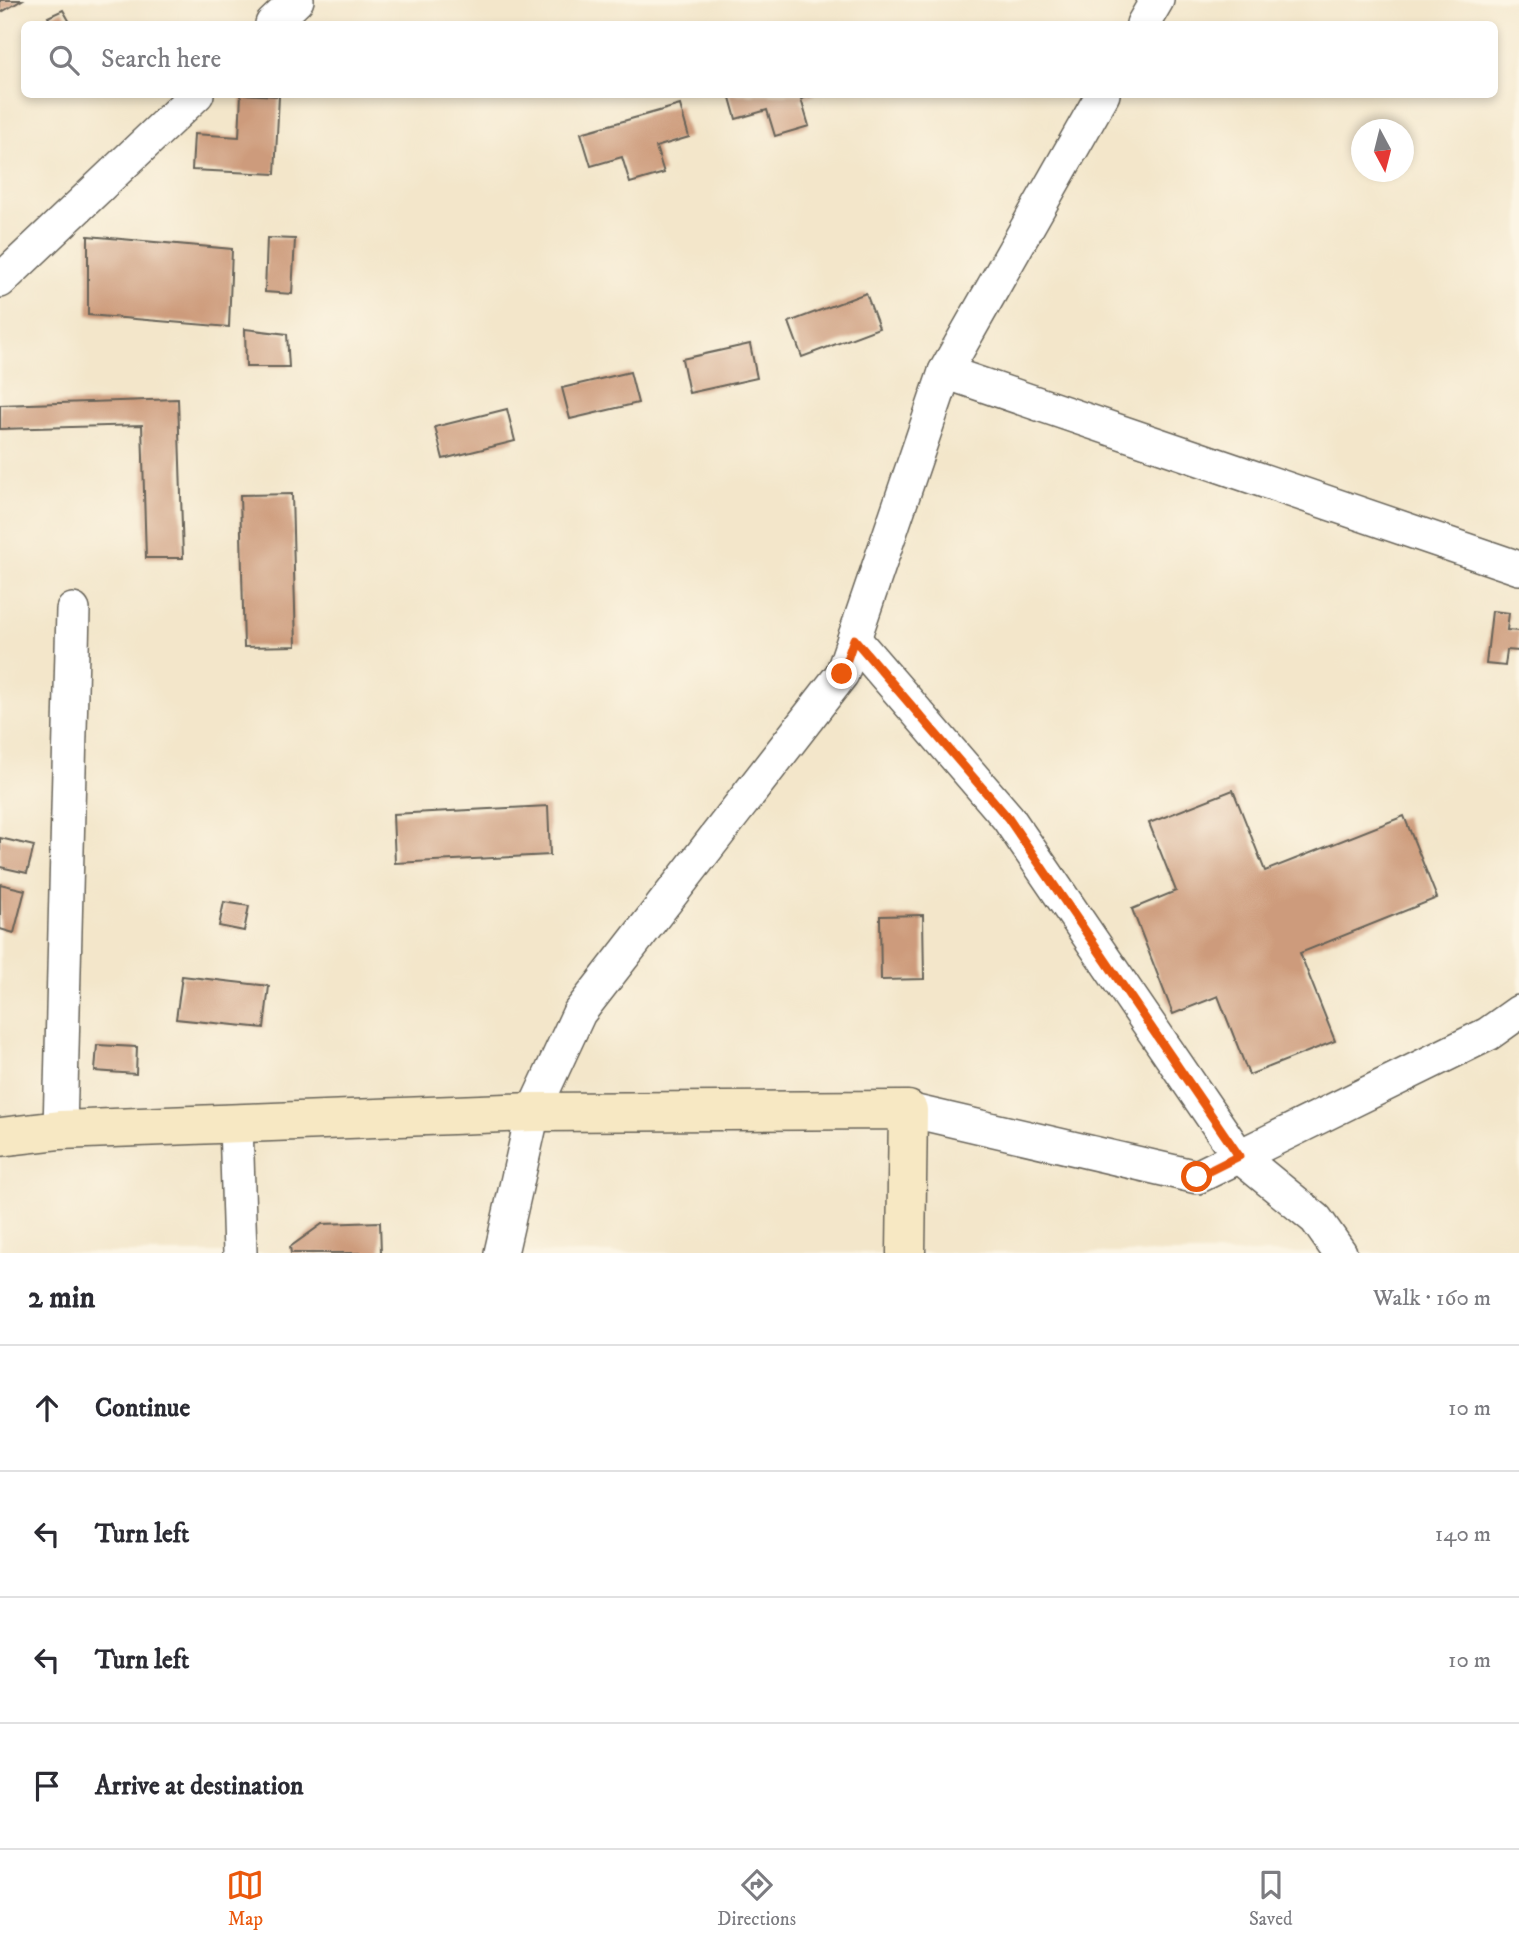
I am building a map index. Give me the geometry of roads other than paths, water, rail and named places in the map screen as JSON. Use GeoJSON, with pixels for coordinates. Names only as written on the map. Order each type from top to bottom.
{"type":"FeatureCollection","features":[{"type":"Feature","properties":{"kind":"main road"},"geometry":{"type":"LineString","coordinates":[[0,1137],[60,1130],[533,1112],[908,1110],[906,1253]]}},
{"type":"Feature","properties":{"kind":"street"},"geometry":{"type":"LineString","coordinates":[[275,21],[298,0]]}},
{"type":"Feature","properties":{"kind":"street"},"geometry":{"type":"LineString","coordinates":[[1145,21],[1157,0]]}},
{"type":"Feature","properties":{"kind":"street"},"geometry":{"type":"LineString","coordinates":[[0,281],[193,98]]}},
{"type":"Feature","properties":{"kind":"street"},"geometry":{"type":"LineString","coordinates":[[501,1253],[533,1112],[579,1013],[842,674],[945,372],[1101,98]]}},
{"type":"Feature","properties":{"kind":"street"},"geometry":{"type":"LineString","coordinates":[[945,372],[1519,568]]}},
{"type":"Feature","properties":{"kind":"street"},"geometry":{"type":"LineString","coordinates":[[60,1130],[73,610]]}},
{"type":"Feature","properties":{"kind":"street"},"geometry":{"type":"LineString","coordinates":[[854,639],[1008,818],[1239,1156],[1316,1219],[1340,1253]]}},
{"type":"Feature","properties":{"kind":"street"},"geometry":{"type":"LineString","coordinates":[[908,1110],[1197,1177],[1488,1034],[1519,1012]]}},
{"type":"Feature","properties":{"kind":"street"},"geometry":{"type":"LineString","coordinates":[[236,1124],[240,1253]]}}]}
